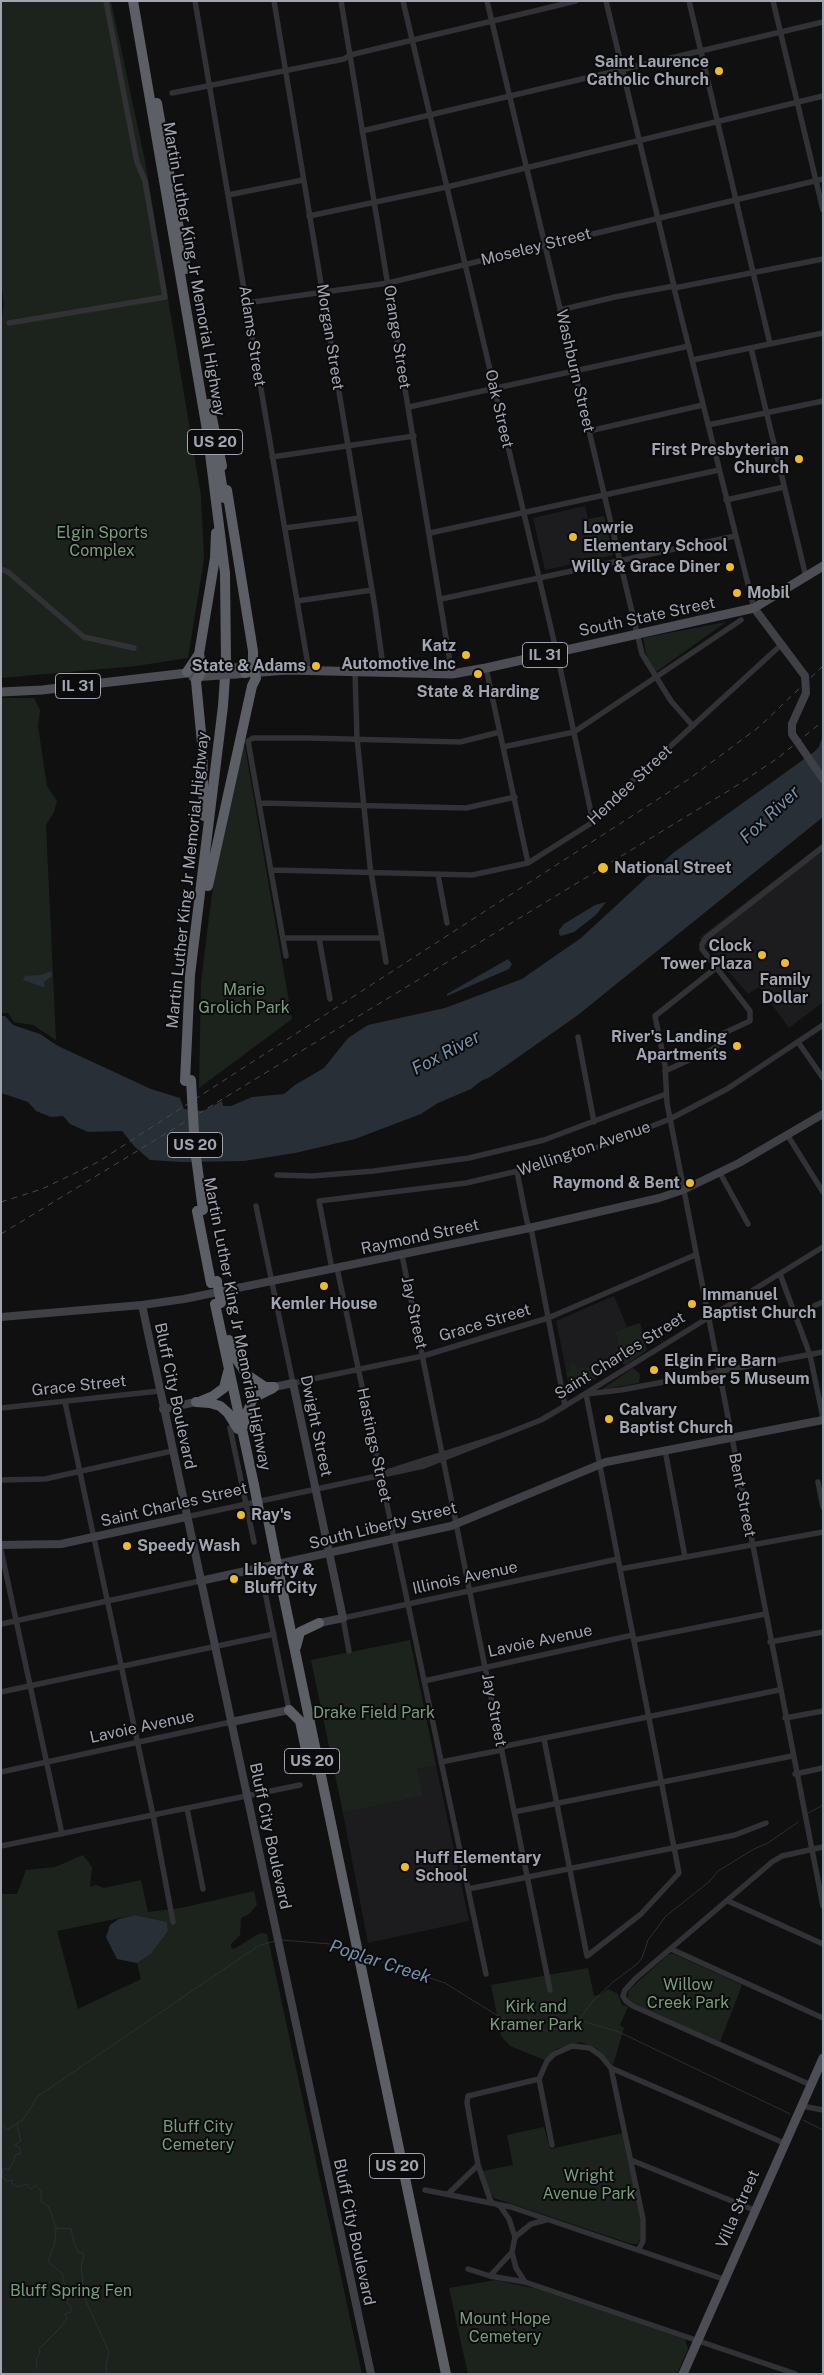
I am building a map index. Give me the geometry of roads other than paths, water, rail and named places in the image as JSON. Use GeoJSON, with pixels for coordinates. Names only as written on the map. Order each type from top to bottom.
{"type":"FeatureCollection","features":[{"type":"Feature","properties":{"kind":"highway","name":"Martin Luther King Jr Memorial Highway"},"geometry":{"type":"LineString","coordinates":[[132,1],[215,487],[225,573],[226,662],[188,1080],[200,1210],[228,1366],[246,1449],[257,1484]]}},
{"type":"Feature","properties":{"kind":"highway","name":"Martin Luther King Jr Memorial Highway"},"geometry":{"type":"LineString","coordinates":[[139,1],[208,400],[228,529],[232,613],[229,710],[204,890]]}},
{"type":"Feature","properties":{"kind":"highway"},"geometry":{"type":"LineString","coordinates":[[204,890],[252,686],[256,680],[244,671],[253,664],[253,651],[230,506],[208,400]]}},
{"type":"Feature","properties":{"kind":"highway"},"geometry":{"type":"LineString","coordinates":[[204,890],[205,813],[202,743],[196,681],[200,673],[199,654],[215,558],[215,487]]}},
{"type":"Feature","properties":{"kind":"highway"},"geometry":{"type":"LineString","coordinates":[[187,672],[199,654]]}},
{"type":"Feature","properties":{"kind":"highway","name":"Martin Luther King Jr Memorial Highway"},"geometry":{"type":"LineString","coordinates":[[218,1303],[229,1340],[247,1424],[257,1484],[314,1770],[356,1961],[441,2374]]}},
{"type":"Feature","properties":{"kind":"highway"},"geometry":{"type":"LineString","coordinates":[[229,1340],[237,1360],[247,1375],[265,1387],[274,1387]]}},
{"type":"Feature","properties":{"kind":"highway"},"geometry":{"type":"LineString","coordinates":[[196,1402],[213,1396],[224,1388],[228,1366]]}},
{"type":"Feature","properties":{"kind":"highway"},"geometry":{"type":"LineString","coordinates":[[247,1424],[247,1412],[253,1398],[274,1387]]}},
{"type":"Feature","properties":{"kind":"highway"},"geometry":{"type":"LineString","coordinates":[[196,1402],[210,1403],[228,1413],[246,1449]]}},
{"type":"Feature","properties":{"kind":"highway","name":"Martin Luther King Jr Memorial Highway"},"geometry":{"type":"LineString","coordinates":[[277,1579],[296,1653],[352,1942]]}},
{"type":"Feature","properties":{"kind":"highway"},"geometry":{"type":"LineString","coordinates":[[296,1653],[300,1632],[319,1623]]}},
{"type":"Feature","properties":{"kind":"highway"},"geometry":{"type":"LineString","coordinates":[[289,1710],[300,1721],[307,1755],[314,1770]]}},
{"type":"Feature","properties":{"kind":"highway","name":"Martin Luther King Jr Memorial Highway"},"geometry":{"type":"LineString","coordinates":[[356,1961],[446,2374]]}},
{"type":"Feature","properties":{"kind":"main road","name":"South State Street"},"geometry":{"type":"LineString","coordinates":[[161,677],[168,673],[244,671],[275,667],[287,670],[309,671],[452,674],[638,635],[754,608],[823,566]]}},
{"type":"Feature","properties":{"kind":"main road","name":"South State Street"},"geometry":{"type":"LineString","coordinates":[[1,692],[42,690],[161,677],[168,679],[200,673]]}},
{"type":"Feature","properties":{"kind":"main road","name":"Villa Street"},"geometry":{"type":"LineString","coordinates":[[683,2374],[723,2279],[823,2058]]}},
{"type":"Feature","properties":{"kind":"street"},"geometry":{"type":"LineString","coordinates":[[9,323],[165,297],[145,181],[137,162],[106,1]]}},
{"type":"Feature","properties":{"kind":"street","name":"Adams Street"},"geometry":{"type":"LineString","coordinates":[[195,1],[309,671]]}},
{"type":"Feature","properties":{"kind":"street","name":"Morgan Street"},"geometry":{"type":"LineString","coordinates":[[274,1],[372,590],[384,673]]}},
{"type":"Feature","properties":{"kind":"street","name":"Orange Street"},"geometry":{"type":"LineString","coordinates":[[341,1],[452,674]]}},
{"type":"Feature","properties":{"kind":"street","name":"Oak Street"},"geometry":{"type":"LineString","coordinates":[[403,1],[556,652],[592,818]]}},
{"type":"Feature","properties":{"kind":"street","name":"Washburn Street"},"geometry":{"type":"LineString","coordinates":[[487,1],[644,659],[671,701],[693,726]]}},
{"type":"Feature","properties":{"kind":"street"},"geometry":{"type":"LineString","coordinates":[[172,93],[344,59],[350,55],[576,1]]}},
{"type":"Feature","properties":{"kind":"street"},"geometry":{"type":"LineString","coordinates":[[606,1],[674,287],[754,608],[799,665],[806,680],[806,693],[792,729],[794,741],[823,778]]}},
{"type":"Feature","properties":{"kind":"street"},"geometry":{"type":"LineString","coordinates":[[689,1],[770,344]]}},
{"type":"Feature","properties":{"kind":"street"},"geometry":{"type":"LineString","coordinates":[[773,1],[823,210]]}},
{"type":"Feature","properties":{"kind":"street"},"geometry":{"type":"LineString","coordinates":[[362,131],[823,22]]}},
{"type":"Feature","properties":{"kind":"street"},"geometry":{"type":"LineString","coordinates":[[309,216],[447,187],[823,96]]}},
{"type":"Feature","properties":{"kind":"street","name":"Moseley Street"},"geometry":{"type":"LineString","coordinates":[[246,303],[388,283],[823,179]]}},
{"type":"Feature","properties":{"kind":"street"},"geometry":{"type":"LineString","coordinates":[[228,195],[304,180]]}},
{"type":"Feature","properties":{"kind":"street"},"geometry":{"type":"LineString","coordinates":[[560,310],[823,259]]}},
{"type":"Feature","properties":{"kind":"street"},"geometry":{"type":"LineString","coordinates":[[692,360],[823,333]]}},
{"type":"Feature","properties":{"kind":"street"},"geometry":{"type":"LineString","coordinates":[[409,408],[689,346]]}},
{"type":"Feature","properties":{"kind":"street"},"geometry":{"type":"LineString","coordinates":[[752,348],[806,577]]}},
{"type":"Feature","properties":{"kind":"street"},"geometry":{"type":"LineString","coordinates":[[708,425],[823,401]]}},
{"type":"Feature","properties":{"kind":"street"},"geometry":{"type":"LineString","coordinates":[[589,431],[703,405]]}},
{"type":"Feature","properties":{"kind":"street"},"geometry":{"type":"LineString","coordinates":[[272,457],[414,436]]}},
{"type":"Feature","properties":{"kind":"street"},"geometry":{"type":"LineString","coordinates":[[430,533],[719,470]]}},
{"type":"Feature","properties":{"kind":"street"},"geometry":{"type":"LineString","coordinates":[[726,500],[784,487]]}},
{"type":"Feature","properties":{"kind":"street"},"geometry":{"type":"LineString","coordinates":[[285,528],[360,518]]}},
{"type":"Feature","properties":{"kind":"street"},"geometry":{"type":"LineString","coordinates":[[441,600],[735,536]]}},
{"type":"Feature","properties":{"kind":"street"},"geometry":{"type":"LineString","coordinates":[[1,569],[8,572],[84,638],[134,648]]}},
{"type":"Feature","properties":{"kind":"street"},"geometry":{"type":"LineString","coordinates":[[297,601],[372,590]]}},
{"type":"Feature","properties":{"kind":"street"},"geometry":{"type":"LineString","coordinates":[[503,747],[574,732],[741,620]]}},
{"type":"Feature","properties":{"kind":"street","name":"Hendee Street"},"geometry":{"type":"LineString","coordinates":[[272,870],[472,875],[528,863],[593,822],[592,818],[782,644]]}},
{"type":"Feature","properties":{"kind":"street"},"geometry":{"type":"LineString","coordinates":[[486,668],[528,863]]}},
{"type":"Feature","properties":{"kind":"street"},"geometry":{"type":"LineString","coordinates":[[355,672],[357,738],[370,873],[386,962]]}},
{"type":"Feature","properties":{"kind":"street"},"geometry":{"type":"LineString","coordinates":[[286,956],[248,741],[253,738],[357,738],[460,742],[500,732]]}},
{"type":"Feature","properties":{"kind":"street"},"geometry":{"type":"LineString","coordinates":[[260,803],[466,808],[515,797]]}},
{"type":"Feature","properties":{"kind":"street"},"geometry":{"type":"LineString","coordinates":[[665,1071],[711,1050],[717,1046],[722,1034],[750,1020],[750,1011],[702,949],[702,944],[706,938],[823,847]]}},
{"type":"Feature","properties":{"kind":"street"},"geometry":{"type":"LineString","coordinates":[[438,875],[447,923]]}},
{"type":"Feature","properties":{"kind":"street"},"geometry":{"type":"LineString","coordinates":[[283,938],[382,938]]}},
{"type":"Feature","properties":{"kind":"street"},"geometry":{"type":"LineString","coordinates":[[319,938],[330,999]]}},
{"type":"Feature","properties":{"kind":"street","name":"Bent Street"},"geometry":{"type":"LineString","coordinates":[[717,967],[655,1016],[665,1071],[670,1119],[695,1255],[795,1774],[823,1906]]}},
{"type":"Feature","properties":{"kind":"street","name":"Wellington Avenue"},"geometry":{"type":"LineString","coordinates":[[319,1201],[447,1187],[517,1172],[596,1148],[670,1119],[728,1089],[755,1069],[823,1025]]}},
{"type":"Feature","properties":{"kind":"street"},"geometry":{"type":"LineString","coordinates":[[578,1037],[594,1122]]}},
{"type":"Feature","properties":{"kind":"street"},"geometry":{"type":"LineString","coordinates":[[798,1042],[823,1078]]}},
{"type":"Feature","properties":{"kind":"street","name":"Wellington Avenue"},"geometry":{"type":"LineString","coordinates":[[277,1175],[312,1176],[374,1171],[452,1161],[544,1140],[666,1094]]}},
{"type":"Feature","properties":{"kind":"street","name":"Raymond Street"},"geometry":{"type":"LineString","coordinates":[[1,1317],[142,1305],[272,1281],[530,1228],[684,1190],[720,1173],[788,1136],[823,1114]]}},
{"type":"Feature","properties":{"kind":"street"},"geometry":{"type":"LineString","coordinates":[[788,1136],[823,1192]]}},
{"type":"Feature","properties":{"kind":"street"},"geometry":{"type":"LineString","coordinates":[[517,1172],[565,1406]]}},
{"type":"Feature","properties":{"kind":"street"},"geometry":{"type":"LineString","coordinates":[[720,1173],[748,1224]]}},
{"type":"Feature","properties":{"kind":"street","name":"Hastings Street"},"geometry":{"type":"LineString","coordinates":[[319,1201],[358,1370],[486,1974]]}},
{"type":"Feature","properties":{"kind":"street","name":"Dwight Street"},"geometry":{"type":"LineString","coordinates":[[256,1206],[349,1651]]}},
{"type":"Feature","properties":{"kind":"street","name":"Saint Charles Street"},"geometry":{"type":"LineString","coordinates":[[1,1545],[61,1544],[93,1537],[380,1474],[443,1456],[503,1435],[541,1420],[586,1394],[823,1247]]}},
{"type":"Feature","properties":{"kind":"street","name":"Jay Street"},"geometry":{"type":"LineString","coordinates":[[402,1254],[550,1990]]}},
{"type":"Feature","properties":{"kind":"street","name":"Grace Street"},"geometry":{"type":"LineString","coordinates":[[274,1387],[423,1356],[548,1318],[695,1255]]}},
{"type":"Feature","properties":{"kind":"street"},"geometry":{"type":"LineString","coordinates":[[780,1274],[810,1354],[823,1419]]}},
{"type":"Feature","properties":{"kind":"street"},"geometry":{"type":"LineString","coordinates":[[795,1314],[823,1302]]}},
{"type":"Feature","properties":{"kind":"street","name":"Bluff City Boulevard"},"geometry":{"type":"LineString","coordinates":[[142,1305],[370,2374]]}},
{"type":"Feature","properties":{"kind":"street"},"geometry":{"type":"LineString","coordinates":[[544,1738],[568,1869],[587,1956],[641,1914],[679,1872],[586,1394],[621,1390],[823,1352]]}},
{"type":"Feature","properties":{"kind":"street","name":"Grace Street"},"geometry":{"type":"LineString","coordinates":[[1,1408],[160,1392]]}},
{"type":"Feature","properties":{"kind":"street"},"geometry":{"type":"LineString","coordinates":[[65,1402],[154,1815],[173,1922]]}},
{"type":"Feature","properties":{"kind":"street"},"geometry":{"type":"LineString","coordinates":[[164,1409],[196,1402]]}},
{"type":"Feature","properties":{"kind":"street","name":"South Liberty Street"},"geometry":{"type":"LineString","coordinates":[[1,1624],[457,1524],[600,1464],[823,1419]]}},
{"type":"Feature","properties":{"kind":"street"},"geometry":{"type":"LineString","coordinates":[[230,1428],[254,1542]]}},
{"type":"Feature","properties":{"kind":"street"},"geometry":{"type":"LineString","coordinates":[[1,1480],[45,1479],[172,1450]]}},
{"type":"Feature","properties":{"kind":"street"},"geometry":{"type":"LineString","coordinates":[[665,1450],[686,1557]]}},
{"type":"Feature","properties":{"kind":"street"},"geometry":{"type":"LineString","coordinates":[[818,1482],[823,1508]]}},
{"type":"Feature","properties":{"kind":"street"},"geometry":{"type":"LineString","coordinates":[[620,1569],[823,1532]]}},
{"type":"Feature","properties":{"kind":"street"},"geometry":{"type":"LineString","coordinates":[[1,1550],[62,1834]]}},
{"type":"Feature","properties":{"kind":"street","name":"Illinois Avenue"},"geometry":{"type":"LineString","coordinates":[[319,1623],[618,1559]]}},
{"type":"Feature","properties":{"kind":"street"},"geometry":{"type":"LineString","coordinates":[[265,1592],[289,1710]]}},
{"type":"Feature","properties":{"kind":"street","name":"Lavoie Avenue"},"geometry":{"type":"LineString","coordinates":[[424,1681],[633,1637],[765,1614]]}},
{"type":"Feature","properties":{"kind":"street"},"geometry":{"type":"LineString","coordinates":[[770,1642],[823,1632]]}},
{"type":"Feature","properties":{"kind":"street"},"geometry":{"type":"LineString","coordinates":[[1,1692],[274,1634]]}},
{"type":"Feature","properties":{"kind":"street"},"geometry":{"type":"LineString","coordinates":[[441,1762],[544,1738],[780,1690]]}},
{"type":"Feature","properties":{"kind":"street","name":"Lavoie Avenue"},"geometry":{"type":"LineString","coordinates":[[1,1772],[289,1710]]}},
{"type":"Feature","properties":{"kind":"street"},"geometry":{"type":"LineString","coordinates":[[785,1718],[823,1711]]}},
{"type":"Feature","properties":{"kind":"street"},"geometry":{"type":"LineString","coordinates":[[514,1812],[792,1756]]}},
{"type":"Feature","properties":{"kind":"street"},"geometry":{"type":"LineString","coordinates":[[795,1774],[823,1768]]}},
{"type":"Feature","properties":{"kind":"street"},"geometry":{"type":"LineString","coordinates":[[1,1846],[300,1785]]}},
{"type":"Feature","properties":{"kind":"street"},"geometry":{"type":"LineString","coordinates":[[187,1808],[203,1889]]}},
{"type":"Feature","properties":{"kind":"street"},"geometry":{"type":"LineString","coordinates":[[468,1889],[734,1835],[766,1824]]}},
{"type":"Feature","properties":{"kind":"street"},"geometry":{"type":"LineString","coordinates":[[811,2085],[633,2006],[623,1996],[625,1990],[635,1979],[778,1858],[823,1846]]}},
{"type":"Feature","properties":{"kind":"street"},"geometry":{"type":"LineString","coordinates":[[728,1902],[823,1944]]}},
{"type":"Feature","properties":{"kind":"street"},"geometry":{"type":"LineString","coordinates":[[671,1949],[823,2018]]}},
{"type":"Feature","properties":{"kind":"street"},"geometry":{"type":"LineString","coordinates":[[552,2145],[539,2079],[547,2062],[554,2054],[572,2046],[590,2048],[601,2056],[611,2068],[784,2143]]}},
{"type":"Feature","properties":{"kind":"street"},"geometry":{"type":"LineString","coordinates":[[611,2068],[643,2219],[643,2241],[639,2249]]}},
{"type":"Feature","properties":{"kind":"street"},"geometry":{"type":"LineString","coordinates":[[525,2282],[516,2268],[512,2252],[515,2237],[503,2210],[491,2202],[478,2165],[467,2103],[468,2096],[539,2079]]}},
{"type":"Feature","properties":{"kind":"street"},"geometry":{"type":"LineString","coordinates":[[802,2106],[823,2110]]}},
{"type":"Feature","properties":{"kind":"street"},"geometry":{"type":"LineString","coordinates":[[631,2160],[754,2210]]}},
{"type":"Feature","properties":{"kind":"street"},"geometry":{"type":"LineString","coordinates":[[448,2194],[478,2165]]}},
{"type":"Feature","properties":{"kind":"street"},"geometry":{"type":"LineString","coordinates":[[425,2190],[491,2202],[639,2249],[723,2279]]}},
{"type":"Feature","properties":{"kind":"street"},"geometry":{"type":"LineString","coordinates":[[515,2237],[531,2224],[548,2220]]}},
{"type":"Feature","properties":{"kind":"street"},"geometry":{"type":"LineString","coordinates":[[490,2276],[512,2252]]}},
{"type":"Feature","properties":{"kind":"street"},"geometry":{"type":"LineString","coordinates":[[468,2269],[490,2276],[525,2282],[796,2374]]}},
{"type":"Feature","properties":{"kind":"water","name":"Fox River"},"geometry":{"type":"Polygon","coordinates":[[[823,735],[823,817],[578,1015],[471,1089],[438,1103],[421,1114],[355,1139],[295,1153],[244,1161],[182,1162],[150,1160],[135,1147],[122,1131],[88,1132],[70,1124],[63,1116],[51,1117],[36,1111],[28,1102],[1,1093],[1,1016],[5,1016],[13,1025],[40,1034],[58,1046],[151,1089],[180,1098],[184,1109],[203,1111],[222,1101],[223,1106],[231,1106],[252,1097],[284,1094],[295,1085],[324,1068],[348,1038],[368,1025],[445,1008],[522,979],[581,938],[673,853],[814,752],[819,747],[823,735]]]}},
{"type":"Feature","properties":{"kind":"water"},"geometry":{"type":"Polygon","coordinates":[[[606,902],[596,915],[574,932],[561,936],[559,934],[559,930],[564,924],[595,905],[606,902]]]}},
{"type":"Feature","properties":{"kind":"water"},"geometry":{"type":"Polygon","coordinates":[[[508,959],[512,964],[509,969],[447,996],[447,994],[508,959]]]}},
{"type":"Feature","properties":{"kind":"water"},"geometry":{"type":"Polygon","coordinates":[[[51,971],[52,976],[44,982],[45,986],[43,987],[23,980],[25,976],[40,975],[51,971]]]}},
{"type":"Feature","properties":{"kind":"water"},"geometry":{"type":"Polygon","coordinates":[[[135,1915],[167,1922],[168,1931],[151,1954],[137,1963],[117,1959],[106,1937],[110,1925],[119,1919],[135,1915]]]}},
{"type":"Feature","properties":{"kind":"waterway"},"geometry":{"type":"LineString","coordinates":[[808,1813],[823,1805]]}},
{"type":"Feature","properties":{"kind":"waterway"},"geometry":{"type":"LineString","coordinates":[[579,2020],[592,2002],[613,1982],[637,1964],[642,1958],[648,1940],[666,1916],[710,1881],[718,1871],[754,1849],[768,1843],[798,1822]]}},
{"type":"Feature","properties":{"kind":"waterway","name":"Poplar Creek"},"geometry":{"type":"LineString","coordinates":[[282,1940],[330,1944],[354,1952]]}},
{"type":"Feature","properties":{"kind":"waterway","name":"Poplar Creek"},"geometry":{"type":"LineString","coordinates":[[1,2124],[6,2130],[23,2120],[38,2096],[258,1946],[275,1941]]}},
{"type":"Feature","properties":{"kind":"waterway","name":"Poplar Creek"},"geometry":{"type":"LineString","coordinates":[[364,1956],[445,1983],[498,2016],[526,2027],[549,2031],[566,2027],[579,2020],[619,2032],[790,2114]]}},
{"type":"Feature","properties":{"kind":"waterway","name":"Poplar Creek"},"geometry":{"type":"LineString","coordinates":[[803,2120],[823,2130]]}},
{"type":"Feature","properties":{"kind":"waterway"},"geometry":{"type":"LineString","coordinates":[[17,2124],[21,2141],[15,2145],[20,2148],[21,2153],[15,2155],[9,2169],[3,2169],[2,2176],[6,2181],[13,2180],[11,2183],[18,2187],[26,2184],[31,2189],[36,2185],[41,2191],[41,2201],[48,2206],[56,2228],[71,2229],[78,2252],[83,2253],[84,2256],[81,2266],[85,2299],[109,2352],[106,2366],[107,2374]]}},
{"type":"Feature","properties":{"kind":"waterway"},"geometry":{"type":"LineString","coordinates":[[37,2369],[36,2360],[40,2353],[39,2349],[67,2319],[65,2314],[71,2312],[71,2306],[67,2303],[70,2292],[63,2281],[63,2274],[48,2262],[55,2242],[56,2228]]}},
{"type":"Feature","properties":{"kind":"railway"},"geometry":{"type":"LineString","coordinates":[[1,1202],[42,1189],[98,1162],[689,779],[759,727],[823,666]]}},
{"type":"Feature","properties":{"kind":"railway"},"geometry":{"type":"LineString","coordinates":[[1,1234],[733,788],[778,758],[823,721]]}},
{"type":"Feature","properties":{"kind":"place","name":"Saint Laurence Catholic Church"},"geometry":{"type":"Point","coordinates":[719,71]}},
{"type":"Feature","properties":{"kind":"place","name":"First Presbyterian Church"},"geometry":{"type":"Point","coordinates":[799,459]}},
{"type":"Feature","properties":{"kind":"place","name":"Lowrie Elementary School"},"geometry":{"type":"Point","coordinates":[573,537]}},
{"type":"Feature","properties":{"kind":"place","name":"Willy & Grace Diner"},"geometry":{"type":"Point","coordinates":[730,567]}},
{"type":"Feature","properties":{"kind":"place","name":"Mobil"},"geometry":{"type":"Point","coordinates":[737,593]}},
{"type":"Feature","properties":{"kind":"place","name":"Katz Automotive Inc"},"geometry":{"type":"Point","coordinates":[466,655]}},
{"type":"Feature","properties":{"kind":"place","name":"State & Adams"},"geometry":{"type":"Point","coordinates":[316,666]}},
{"type":"Feature","properties":{"kind":"place","name":"State & Harding"},"geometry":{"type":"Point","coordinates":[478,674]}},
{"type":"Feature","properties":{"kind":"place","name":"National Street"},"geometry":{"type":"Point","coordinates":[603,868]}},
{"type":"Feature","properties":{"kind":"place","name":"Clock Tower Plaza"},"geometry":{"type":"Point","coordinates":[762,955]}},
{"type":"Feature","properties":{"kind":"place","name":"Family Dollar"},"geometry":{"type":"Point","coordinates":[785,963]}},
{"type":"Feature","properties":{"kind":"place","name":"River's Landing Apartments"},"geometry":{"type":"Point","coordinates":[737,1046]}},
{"type":"Feature","properties":{"kind":"place","name":"Raymond & Bent"},"geometry":{"type":"Point","coordinates":[690,1183]}},
{"type":"Feature","properties":{"kind":"place","name":"Kemler House"},"geometry":{"type":"Point","coordinates":[324,1286]}},
{"type":"Feature","properties":{"kind":"place","name":"Immanuel Baptist Church"},"geometry":{"type":"Point","coordinates":[692,1304]}},
{"type":"Feature","properties":{"kind":"place","name":"Elgin Fire Barn Number 5 Museum"},"geometry":{"type":"Point","coordinates":[654,1370]}},
{"type":"Feature","properties":{"kind":"place","name":"Calvary Baptist Church"},"geometry":{"type":"Point","coordinates":[609,1419]}},
{"type":"Feature","properties":{"kind":"place","name":"Ray's"},"geometry":{"type":"Point","coordinates":[241,1515]}},
{"type":"Feature","properties":{"kind":"place","name":"Speedy Wash"},"geometry":{"type":"Point","coordinates":[127,1546]}},
{"type":"Feature","properties":{"kind":"place","name":"Liberty & Bluff City"},"geometry":{"type":"Point","coordinates":[234,1579]}},
{"type":"Feature","properties":{"kind":"place","name":"Huff Elementary School"},"geometry":{"type":"Point","coordinates":[405,1867]}},
{"type":"Feature","properties":{"kind":"park label","name":"Elgin Sports Complex"},"geometry":{"type":"Point","coordinates":[102,542]}},
{"type":"Feature","properties":{"kind":"park label","name":"Marie Grolich Park"},"geometry":{"type":"Point","coordinates":[244,999]}},
{"type":"Feature","properties":{"kind":"park label","name":"Drake Field Park"},"geometry":{"type":"Point","coordinates":[374,1713]}},
{"type":"Feature","properties":{"kind":"park label","name":"Willow Creek Park"},"geometry":{"type":"Point","coordinates":[688,1994]}},
{"type":"Feature","properties":{"kind":"park label","name":"Kirk and Kramer Park"},"geometry":{"type":"Point","coordinates":[536,2016]}},
{"type":"Feature","properties":{"kind":"park label","name":"Bluff City Cemetery"},"geometry":{"type":"Point","coordinates":[198,2136]}},
{"type":"Feature","properties":{"kind":"park label","name":"Wright Avenue Park"},"geometry":{"type":"Point","coordinates":[589,2185]}},
{"type":"Feature","properties":{"kind":"park label","name":"Bluff Spring Fen"},"geometry":{"type":"Point","coordinates":[71,2291]}},
{"type":"Feature","properties":{"kind":"park label","name":"Mount Hope Cemetery"},"geometry":{"type":"Point","coordinates":[505,2328]}}]}
